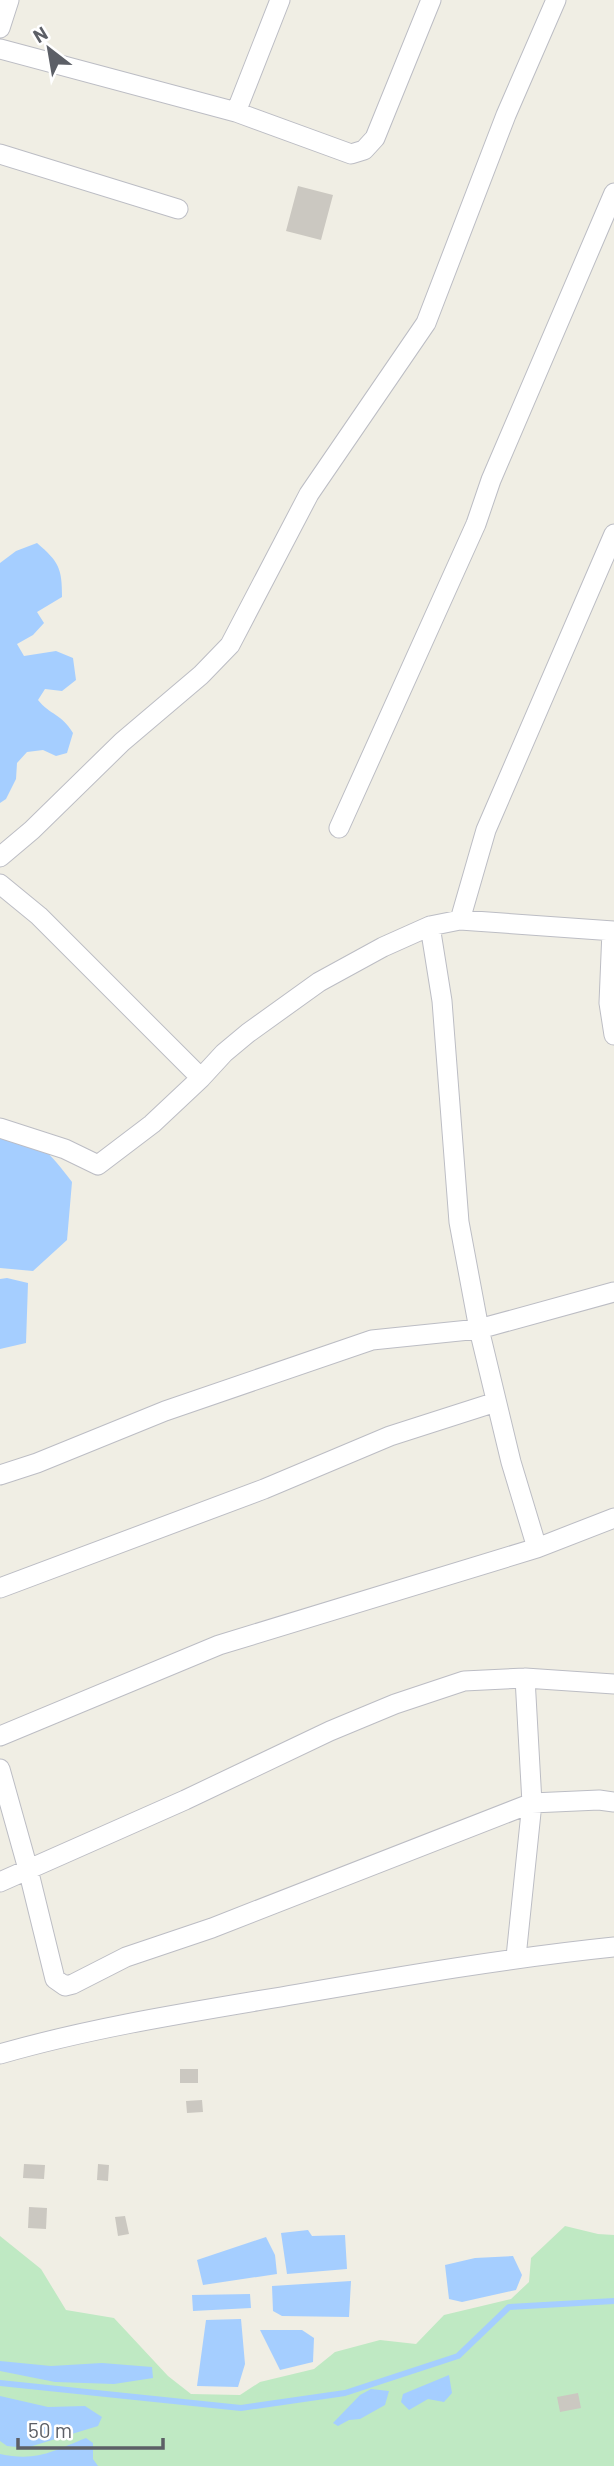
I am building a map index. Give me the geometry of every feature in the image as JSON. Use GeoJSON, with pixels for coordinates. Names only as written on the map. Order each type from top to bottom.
{"type":"FeatureCollection","features":[{"type":"Feature","properties":{"kind":"street"},"geometry":{"type":"LineString","coordinates":[[0,28],[9,0]]}},
{"type":"Feature","properties":{"kind":"street"},"geometry":{"type":"LineString","coordinates":[[236,113],[280,0]]}},
{"type":"Feature","properties":{"kind":"street"},"geometry":{"type":"LineString","coordinates":[[0,49],[236,113],[351,154],[364,150],[375,138],[431,0]]}},
{"type":"Feature","properties":{"kind":"street"},"geometry":{"type":"LineString","coordinates":[[0,856],[32,830],[122,742],[219,658],[230,645],[309,494],[426,323],[506,115],[556,0]]}},
{"type":"Feature","properties":{"kind":"street"},"geometry":{"type":"LineString","coordinates":[[0,154],[178,209]]}},
{"type":"Feature","properties":{"kind":"street"},"geometry":{"type":"LineString","coordinates":[[339,828],[476,524],[496,469],[614,193]]}},
{"type":"Feature","properties":{"kind":"street"},"geometry":{"type":"LineString","coordinates":[[460,920],[486,830],[614,534]]}},
{"type":"Feature","properties":{"kind":"street"},"geometry":{"type":"LineString","coordinates":[[0,884],[39,916],[201,1078]]}},
{"type":"Feature","properties":{"kind":"street"},"geometry":{"type":"LineString","coordinates":[[0,1128],[65,1149],[98,1165],[152,1125],[247,1033],[319,982],[355,961],[430,926],[460,920],[613,931],[609,1003],[614,1035]]}},
{"type":"Feature","properties":{"kind":"street"},"geometry":{"type":"LineString","coordinates":[[430,926],[442,1001],[460,1222],[478,1329],[511,1462],[537,1548]]}},
{"type":"Feature","properties":{"kind":"street"},"geometry":{"type":"LineString","coordinates":[[0,1475],[37,1463],[165,1411],[372,1340],[478,1329],[614,1292]]}},
{"type":"Feature","properties":{"kind":"street"},"geometry":{"type":"LineString","coordinates":[[0,1588],[264,1489],[390,1436],[496,1402]]}},
{"type":"Feature","properties":{"kind":"street"},"geometry":{"type":"LineString","coordinates":[[0,1735],[219,1645],[537,1548],[614,1518]]}},
{"type":"Feature","properties":{"kind":"street"},"geometry":{"type":"LineString","coordinates":[[0,1882],[185,1800],[330,1731],[395,1704],[464,1681],[525,1678],[614,1684]]}},
{"type":"Feature","properties":{"kind":"street"},"geometry":{"type":"LineString","coordinates":[[516,1957],[532,1803],[525,1678]]}},
{"type":"Feature","properties":{"kind":"street"},"geometry":{"type":"LineString","coordinates":[[0,1769],[29,1869],[55,1979],[65,1986],[126,1957],[212,1928],[532,1803],[599,1800],[614,1802]]}},
{"type":"Feature","properties":{"kind":"street"},"geometry":{"type":"LineString","coordinates":[[0,2054],[163,2017],[516,1957],[614,1947]]}},
{"type":"Feature","properties":{"kind":"green space"},"geometry":{"type":"Polygon","coordinates":[[[565,2226],[614,2235],[614,2466],[0,2466],[0,2236],[41,2269],[66,2310],[114,2318],[168,2376],[191,2394],[240,2395],[260,2382],[314,2369],[335,2352],[380,2340],[416,2344],[444,2315],[511,2299],[529,2282],[531,2258],[565,2226]]]}},
{"type":"Feature","properties":{"kind":"water"},"geometry":{"type":"Polygon","coordinates":[[[37,543],[58,566],[62,597],[37,612],[44,623],[33,635],[17,644],[24,656],[56,651],[73,658],[76,680],[62,691],[45,689],[38,700],[73,733],[67,753],[56,756],[43,750],[27,752],[17,763],[16,779],[6,799],[0,803],[0,563],[16,551],[37,543]]]}},
{"type":"Feature","properties":{"kind":"water"},"geometry":{"type":"Polygon","coordinates":[[[0,1126],[23,1135],[41,1147],[72,1182],[67,1240],[33,1271],[0,1268],[0,1126]]]}},
{"type":"Feature","properties":{"kind":"water"},"geometry":{"type":"Polygon","coordinates":[[[0,1279],[28,1283],[26,1343],[0,1349],[0,1279]]]}},
{"type":"Feature","properties":{"kind":"water"},"geometry":{"type":"Polygon","coordinates":[[[308,2230],[312,2236],[345,2235],[347,2269],[287,2274],[281,2233],[308,2230]]]}},
{"type":"Feature","properties":{"kind":"water"},"geometry":{"type":"Polygon","coordinates":[[[266,2237],[275,2255],[277,2274],[203,2285],[197,2260],[266,2237]]]}},
{"type":"Feature","properties":{"kind":"water"},"geometry":{"type":"Polygon","coordinates":[[[513,2256],[522,2275],[516,2290],[462,2302],[449,2299],[445,2265],[475,2258],[513,2256]]]}},
{"type":"Feature","properties":{"kind":"water"},"geometry":{"type":"Polygon","coordinates":[[[351,2281],[349,2317],[282,2316],[273,2311],[272,2286],[351,2281]]]}},
{"type":"Feature","properties":{"kind":"water"},"geometry":{"type":"Polygon","coordinates":[[[250,2294],[251,2308],[193,2311],[192,2295],[250,2294]]]}},
{"type":"Feature","properties":{"kind":"water"},"geometry":{"type":"Polygon","coordinates":[[[241,2319],[245,2364],[238,2387],[197,2386],[206,2320],[241,2319]]]}},
{"type":"Feature","properties":{"kind":"water"},"geometry":{"type":"Polygon","coordinates":[[[260,2330],[302,2330],[314,2338],[313,2362],[280,2370],[260,2330]]]}},
{"type":"Feature","properties":{"kind":"water"},"geometry":{"type":"Polygon","coordinates":[[[0,2361],[51,2366],[102,2363],[152,2367],[153,2378],[114,2384],[55,2382],[0,2371],[0,2361]]]}},
{"type":"Feature","properties":{"kind":"water"},"geometry":{"type":"Polygon","coordinates":[[[449,2375],[452,2393],[444,2402],[428,2399],[409,2410],[401,2402],[403,2394],[449,2375]]]}},
{"type":"Feature","properties":{"kind":"water"},"geometry":{"type":"Polygon","coordinates":[[[371,2389],[389,2391],[385,2405],[360,2419],[349,2420],[338,2426],[333,2423],[360,2395],[371,2389]]]}},
{"type":"Feature","properties":{"kind":"water"},"geometry":{"type":"Polygon","coordinates":[[[0,2396],[48,2407],[85,2406],[102,2417],[98,2426],[26,2448],[7,2446],[0,2441],[0,2396]]]}},
{"type":"Feature","properties":{"kind":"water"},"geometry":{"type":"Polygon","coordinates":[[[86,2438],[93,2443],[93,2459],[98,2466],[0,2466],[0,2454],[35,2456],[86,2438]]]}},
{"type":"Feature","properties":{"kind":"building"},"geometry":{"type":"Polygon","coordinates":[[[298,186],[333,195],[321,240],[286,231],[298,186]]]}},
{"type":"Feature","properties":{"kind":"building"},"geometry":{"type":"Polygon","coordinates":[[[180,2069],[198,2069],[198,2083],[180,2083],[180,2069]]]}},
{"type":"Feature","properties":{"kind":"building"},"geometry":{"type":"Polygon","coordinates":[[[202,2100],[203,2112],[187,2113],[186,2101],[202,2100]]]}},
{"type":"Feature","properties":{"kind":"building"},"geometry":{"type":"Polygon","coordinates":[[[24,2164],[45,2165],[44,2179],[23,2178],[24,2164]]]}},
{"type":"Feature","properties":{"kind":"building"},"geometry":{"type":"Polygon","coordinates":[[[98,2164],[109,2165],[108,2181],[97,2180],[98,2164]]]}},
{"type":"Feature","properties":{"kind":"building"},"geometry":{"type":"Polygon","coordinates":[[[29,2207],[47,2208],[46,2229],[28,2228],[29,2207]]]}},
{"type":"Feature","properties":{"kind":"building"},"geometry":{"type":"Polygon","coordinates":[[[125,2216],[129,2234],[118,2236],[115,2217],[125,2216]]]}},
{"type":"Feature","properties":{"kind":"building"},"geometry":{"type":"Polygon","coordinates":[[[578,2393],[581,2408],[560,2412],[557,2397],[578,2393]]]}},
{"type":"Feature","properties":{"kind":"waterway"},"geometry":{"type":"LineString","coordinates":[[0,2383],[241,2408],[345,2393],[458,2356],[509,2307],[614,2301]]}}]}
